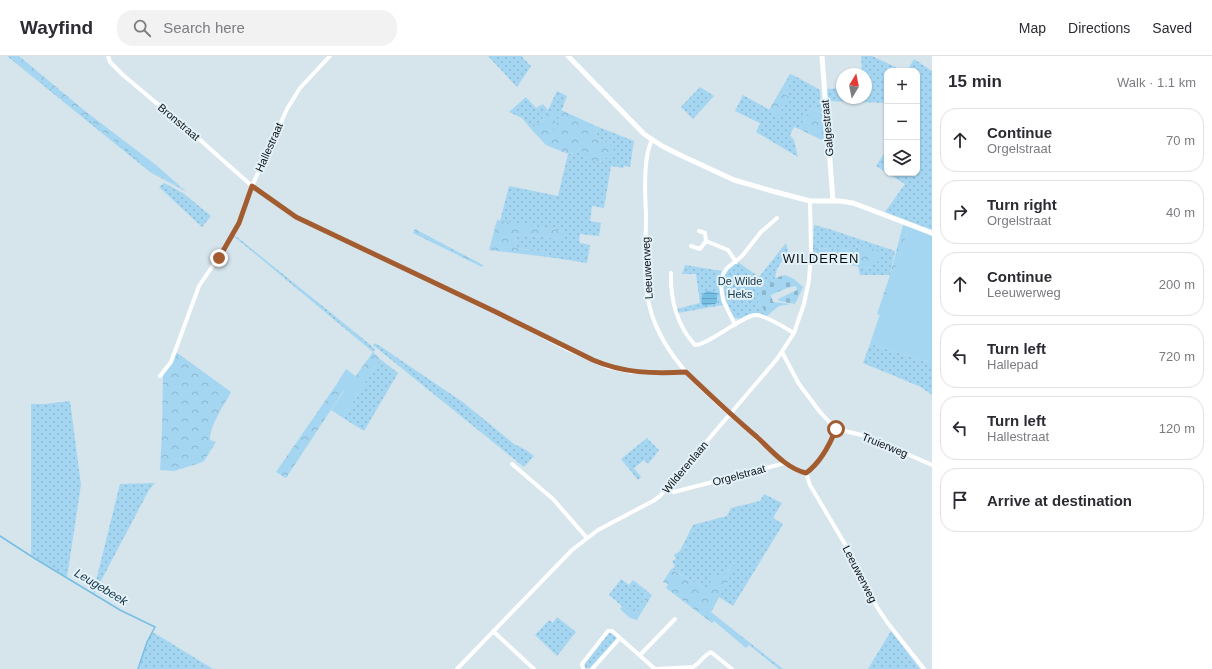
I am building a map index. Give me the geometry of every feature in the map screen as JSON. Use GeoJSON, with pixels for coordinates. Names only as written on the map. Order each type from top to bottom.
{"type":"FeatureCollection","features":[{"type":"Feature","properties":{"kind":"street","name":"Bronstraat"},"geometry":{"type":"LineString","coordinates":[[108,56],[110,62],[123,75],[252,186],[296,217],[608,367],[625,371],[672,373],[686,372]]}},
{"type":"Feature","properties":{"kind":"street","name":"Hallestraat"},"geometry":{"type":"LineString","coordinates":[[160,376],[171,362],[199,286],[234,234],[274,134],[293,98],[310,76],[330,56]]}},
{"type":"Feature","properties":{"kind":"street"},"geometry":{"type":"LineString","coordinates":[[568,56],[636,126],[652,140],[678,154],[734,180],[810,201],[846,202],[864,207],[932,233]]}},
{"type":"Feature","properties":{"kind":"street","name":"Galgestraat"},"geometry":{"type":"LineString","coordinates":[[822,56],[833,201]]}},
{"type":"Feature","properties":{"kind":"street","name":"Leeuwerweg"},"geometry":{"type":"LineString","coordinates":[[652,140],[649,148],[646,178],[646,268],[648,300],[653,318],[662,339],[679,365],[730,414],[785,463]]}},
{"type":"Feature","properties":{"kind":"street","name":"Wilderenlaan"},"geometry":{"type":"LineString","coordinates":[[457,669],[572,550],[586,538],[609,523],[653,501],[665,490],[782,352],[794,332],[804,304],[809,280],[811,252],[810,201]]}},
{"type":"Feature","properties":{"kind":"street"},"geometry":{"type":"LineString","coordinates":[[735,325],[723,300],[721,282],[724,271],[736,262],[761,232],[777,218]]}},
{"type":"Feature","properties":{"kind":"street"},"geometry":{"type":"LineString","coordinates":[[691,246],[700,249],[706,241],[705,233],[698,231]]}},
{"type":"Feature","properties":{"kind":"street"},"geometry":{"type":"LineString","coordinates":[[706,241],[728,250],[736,262]]}},
{"type":"Feature","properties":{"kind":"street"},"geometry":{"type":"LineString","coordinates":[[671,273],[670,287],[672,302],[683,327],[695,345],[754,315],[758,315],[794,332]]}},
{"type":"Feature","properties":{"kind":"street"},"geometry":{"type":"LineString","coordinates":[[782,352],[799,384],[820,412],[836,429],[829,444],[814,465],[806,473],[796,470],[785,463]]}},
{"type":"Feature","properties":{"kind":"street","name":"Truierweg"},"geometry":{"type":"LineString","coordinates":[[836,429],[866,436],[932,465]]}},
{"type":"Feature","properties":{"kind":"street","name":"Orgelstraat"},"geometry":{"type":"LineString","coordinates":[[665,490],[674,492],[785,463]]}},
{"type":"Feature","properties":{"kind":"street"},"geometry":{"type":"LineString","coordinates":[[512,464],[553,499],[586,538]]}},
{"type":"Feature","properties":{"kind":"street","name":"Leeuwerweg"},"geometry":{"type":"LineString","coordinates":[[806,473],[810,485],[849,551],[877,607],[924,669]]}},
{"type":"Feature","properties":{"kind":"street"},"geometry":{"type":"LineString","coordinates":[[640,655],[675,619]]}},
{"type":"Feature","properties":{"kind":"street"},"geometry":{"type":"LineString","coordinates":[[583,669],[582,664],[608,631],[612,630],[655,669],[693,667],[706,654],[711,652],[732,669]]}},
{"type":"Feature","properties":{"kind":"street"},"geometry":{"type":"LineString","coordinates":[[493,632],[534,669]]}},
{"type":"Feature","properties":{"kind":"street"},"geometry":{"type":"LineString","coordinates":[[592,669],[620,638]]}},
{"type":"Feature","properties":{"kind":"green space"},"geometry":{"type":"Polygon","coordinates":[[[7,56],[10,56],[158,175],[187,192],[150,172],[7,56]]]}},
{"type":"Feature","properties":{"kind":"green space"},"geometry":{"type":"Polygon","coordinates":[[[10,56],[19,56],[85,111],[156,165],[182,188],[158,175],[142,163],[10,56]]]}},
{"type":"Feature","properties":{"kind":"green space"},"geometry":{"type":"Polygon","coordinates":[[[488,56],[523,56],[522,57],[531,66],[517,87],[488,56]]]}},
{"type":"Feature","properties":{"kind":"green space"},"geometry":{"type":"Polygon","coordinates":[[[861,56],[872,56],[898,68],[884,68],[884,103],[872,102],[872,68],[862,68],[861,56]]]}},
{"type":"Feature","properties":{"kind":"green space"},"geometry":{"type":"Polygon","coordinates":[[[914,59],[932,71],[932,230],[885,212],[905,184],[892,176],[920,176],[920,68],[909,68],[914,59]]]}},
{"type":"Feature","properties":{"kind":"green space"},"geometry":{"type":"Polygon","coordinates":[[[790,74],[795,76],[784,94],[789,97],[779,115],[769,110],[790,74]]]}},
{"type":"Feature","properties":{"kind":"green space"},"geometry":{"type":"Polygon","coordinates":[[[795,76],[820,90],[822,113],[811,108],[799,129],[794,127],[790,135],[794,140],[798,157],[756,132],[760,123],[735,111],[743,95],[779,115],[784,94],[795,76]]]}},
{"type":"Feature","properties":{"kind":"green space"},"geometry":{"type":"Polygon","coordinates":[[[700,87],[714,96],[693,119],[681,107],[700,87]]]}},
{"type":"Feature","properties":{"kind":"green space"},"geometry":{"type":"Polygon","coordinates":[[[836,88],[836,101],[827,101],[826,89],[836,88]]]}},
{"type":"Feature","properties":{"kind":"green space"},"geometry":{"type":"Polygon","coordinates":[[[557,91],[567,96],[554,131],[549,130],[548,110],[557,91]]]}},
{"type":"Feature","properties":{"kind":"green space"},"geometry":{"type":"Polygon","coordinates":[[[526,97],[536,108],[543,104],[548,110],[540,122],[531,129],[522,118],[509,112],[526,97]]]}},
{"type":"Feature","properties":{"kind":"green space"},"geometry":{"type":"Polygon","coordinates":[[[811,108],[822,113],[824,141],[799,129],[811,108]]]}},
{"type":"Feature","properties":{"kind":"green space"},"geometry":{"type":"Polygon","coordinates":[[[548,110],[556,114],[550,130],[554,131],[561,110],[596,126],[597,139],[608,143],[614,151],[599,162],[596,162],[592,161],[580,149],[574,153],[568,154],[546,145],[531,129],[540,122],[548,110]]]}},
{"type":"Feature","properties":{"kind":"green space"},"geometry":{"type":"Polygon","coordinates":[[[596,126],[634,141],[630,167],[624,166],[623,168],[611,166],[604,208],[592,206],[590,221],[601,223],[599,236],[580,234],[580,243],[590,245],[587,263],[548,257],[549,252],[515,248],[516,234],[561,239],[563,231],[500,221],[509,186],[558,196],[568,154],[572,154],[580,149],[586,153],[588,157],[601,162],[614,151],[608,143],[597,139],[596,126]]]}},
{"type":"Feature","properties":{"kind":"green space"},"geometry":{"type":"Polygon","coordinates":[[[884,154],[884,171],[876,166],[884,154]]]}},
{"type":"Feature","properties":{"kind":"green space"},"geometry":{"type":"Polygon","coordinates":[[[164,183],[183,193],[211,216],[202,227],[159,187],[164,183]]]}},
{"type":"Feature","properties":{"kind":"green space"},"geometry":{"type":"Polygon","coordinates":[[[497,220],[563,231],[561,239],[516,234],[515,248],[549,252],[548,257],[489,250],[497,220]]]}},
{"type":"Feature","properties":{"kind":"green space"},"geometry":{"type":"Polygon","coordinates":[[[814,225],[895,251],[890,275],[860,275],[858,266],[872,268],[857,245],[855,250],[813,248],[814,225]]]}},
{"type":"Feature","properties":{"kind":"green space"},"geometry":{"type":"Polygon","coordinates":[[[903,225],[909,227],[880,315],[877,314],[890,275],[903,225]]]}},
{"type":"Feature","properties":{"kind":"green space"},"geometry":{"type":"Polygon","coordinates":[[[909,227],[932,236],[932,363],[870,344],[909,227]]]}},
{"type":"Feature","properties":{"kind":"green space"},"geometry":{"type":"Polygon","coordinates":[[[415,229],[483,265],[482,267],[413,233],[415,229]]]}},
{"type":"Feature","properties":{"kind":"green space"},"geometry":{"type":"Polygon","coordinates":[[[233,236],[237,237],[362,338],[375,349],[373,352],[236,238],[233,238],[233,236]]]}},
{"type":"Feature","properties":{"kind":"green space","name":"De Wilde Heks"},"geometry":{"type":"Polygon","coordinates":[[[786,243],[788,251],[777,269],[775,278],[759,292],[758,302],[768,315],[766,317],[753,313],[741,319],[735,318],[729,308],[725,296],[723,283],[727,271],[738,262],[759,277],[786,243]]]}},
{"type":"Feature","properties":{"kind":"green space"},"geometry":{"type":"Polygon","coordinates":[[[857,245],[882,251],[880,262],[874,261],[872,268],[850,265],[851,255],[836,254],[826,263],[813,262],[813,248],[855,250],[857,245]]]}},
{"type":"Feature","properties":{"kind":"green space"},"geometry":{"type":"Polygon","coordinates":[[[836,254],[851,255],[850,265],[826,263],[836,254]]]}},
{"type":"Feature","properties":{"kind":"green space"},"geometry":{"type":"Polygon","coordinates":[[[685,265],[722,271],[720,288],[723,305],[678,313],[677,309],[700,303],[696,274],[682,274],[685,265]]]}},
{"type":"Feature","properties":{"kind":"green space"},"geometry":{"type":"Polygon","coordinates":[[[785,275],[794,279],[803,287],[795,304],[779,301],[778,299],[797,290],[796,286],[771,295],[773,302],[791,304],[779,306],[768,315],[758,302],[759,292],[775,278],[785,275]]]}},
{"type":"Feature","properties":{"kind":"green space"},"geometry":{"type":"Polygon","coordinates":[[[374,343],[464,403],[514,444],[534,456],[524,467],[373,345],[374,343]]]}},
{"type":"Feature","properties":{"kind":"green space"},"geometry":{"type":"Polygon","coordinates":[[[870,344],[932,363],[932,395],[921,387],[863,363],[870,344]]]}},
{"type":"Feature","properties":{"kind":"green space"},"geometry":{"type":"Polygon","coordinates":[[[176,352],[231,392],[212,428],[210,440],[216,442],[204,461],[174,471],[160,470],[163,376],[176,352]]]}},
{"type":"Feature","properties":{"kind":"green space"},"geometry":{"type":"Polygon","coordinates":[[[373,352],[380,359],[365,383],[355,377],[373,352]]]}},
{"type":"Feature","properties":{"kind":"green space"},"geometry":{"type":"Polygon","coordinates":[[[380,359],[398,373],[364,431],[343,418],[380,359]]]}},
{"type":"Feature","properties":{"kind":"green space"},"geometry":{"type":"Polygon","coordinates":[[[346,369],[365,383],[343,418],[331,410],[344,391],[336,385],[346,369]]]}},
{"type":"Feature","properties":{"kind":"green space"},"geometry":{"type":"Polygon","coordinates":[[[336,385],[344,390],[286,478],[276,472],[336,385]]]}},
{"type":"Feature","properties":{"kind":"green space"},"geometry":{"type":"Polygon","coordinates":[[[70,401],[81,485],[67,577],[31,555],[31,404],[70,401]]]}},
{"type":"Feature","properties":{"kind":"green space"},"geometry":{"type":"Polygon","coordinates":[[[647,438],[659,450],[648,464],[644,460],[634,468],[641,477],[638,480],[621,459],[647,438]]]}},
{"type":"Feature","properties":{"kind":"green space"},"geometry":{"type":"Polygon","coordinates":[[[155,483],[149,490],[94,594],[93,593],[120,484],[155,483]]]}},
{"type":"Feature","properties":{"kind":"green space"},"geometry":{"type":"Polygon","coordinates":[[[764,494],[782,503],[773,518],[783,524],[733,606],[719,597],[735,567],[731,565],[724,578],[707,590],[672,569],[675,566],[672,561],[676,559],[674,555],[680,551],[693,525],[727,516],[731,508],[760,501],[764,494]]]}},
{"type":"Feature","properties":{"kind":"green space"},"geometry":{"type":"Polygon","coordinates":[[[731,565],[736,567],[711,612],[783,669],[779,669],[749,645],[746,648],[714,621],[712,623],[666,588],[668,584],[663,582],[671,569],[706,589],[715,574],[724,578],[731,565]]]}},
{"type":"Feature","properties":{"kind":"green space"},"geometry":{"type":"Polygon","coordinates":[[[621,579],[629,585],[633,580],[647,591],[644,595],[646,597],[635,614],[629,612],[609,595],[621,579]]]}},
{"type":"Feature","properties":{"kind":"green space"},"geometry":{"type":"Polygon","coordinates":[[[647,591],[652,595],[637,620],[630,618],[620,609],[622,606],[629,612],[635,614],[646,597],[644,595],[647,591]]]}},
{"type":"Feature","properties":{"kind":"green space"},"geometry":{"type":"Polygon","coordinates":[[[557,617],[576,632],[557,656],[535,635],[549,620],[553,623],[557,617]]]}},
{"type":"Feature","properties":{"kind":"green space"},"geometry":{"type":"Polygon","coordinates":[[[891,631],[920,669],[868,669],[891,631]]]}},
{"type":"Feature","properties":{"kind":"green space"},"geometry":{"type":"Polygon","coordinates":[[[152,632],[213,669],[139,669],[145,647],[152,632]]]}},
{"type":"Feature","properties":{"kind":"green space"},"geometry":{"type":"Polygon","coordinates":[[[610,632],[617,637],[616,639],[590,668],[585,668],[585,663],[607,633],[610,632]]]}},
{"type":"Feature","properties":{"kind":"shaded area"},"geometry":{"type":"Polygon","coordinates":[[[708,291],[717,293],[717,302],[715,304],[703,306],[702,297],[704,293],[708,291]]]}},
{"type":"Feature","properties":{"kind":"waterway","name":"Leugebeek"},"geometry":{"type":"LineString","coordinates":[[0,536],[120,610],[155,627],[147,642],[138,669]]}},
{"type":"Feature","properties":{"kind":"district","name":"WILDEREN"},"geometry":{"type":"Point","coordinates":[821,258]}},
{"type":"Feature","properties":{"kind":"route"},"geometry":{"type":"LineString","coordinates":[[219,258],[234,234],[252,186],[296,217],[496,312],[567,349],[608,367],[632,372],[686,372],[785,463],[796,470],[806,473],[811,470],[829,444],[836,429]]}}]}
